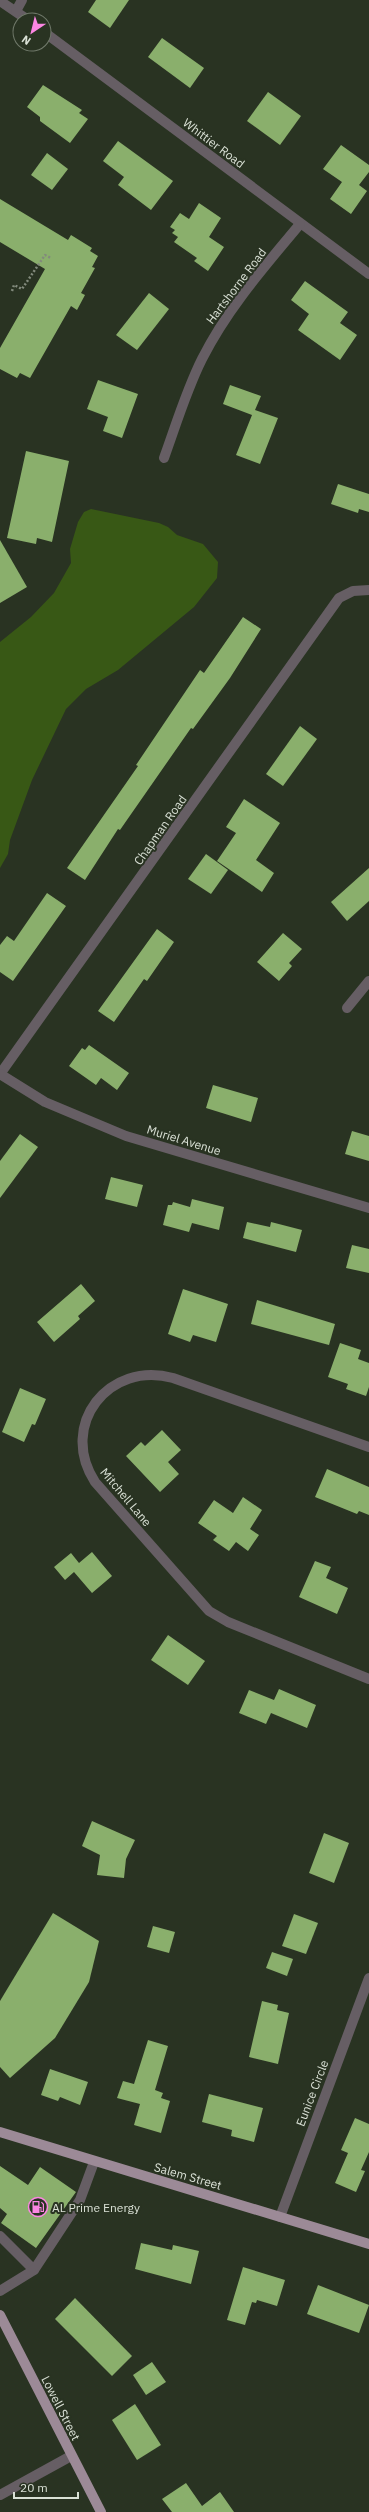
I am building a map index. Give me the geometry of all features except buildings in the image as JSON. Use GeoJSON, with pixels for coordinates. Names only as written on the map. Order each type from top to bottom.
{"type":"FeatureCollection","features":[{"type":"Feature","properties":{"kind":"main road","name":"Salem Street"},"geometry":{"type":"LineString","coordinates":[[1,2133],[369,2244]]}},
{"type":"Feature","properties":{"kind":"main road","name":"Lowell Street"},"geometry":{"type":"LineString","coordinates":[[0,2315],[101,2512]]}},
{"type":"Feature","properties":{"kind":"street"},"geometry":{"type":"LineString","coordinates":[[0,1],[16,11],[22,0]]}},
{"type":"Feature","properties":{"kind":"street","name":"Whittier Road"},"geometry":{"type":"LineString","coordinates":[[52,38],[369,274]]}},
{"type":"Feature","properties":{"kind":"street","name":"Hartshorne Road"},"geometry":{"type":"LineString","coordinates":[[164,458],[191,382],[215,335],[246,291],[300,224]]}},
{"type":"Feature","properties":{"kind":"street","name":"Chapman Road"},"geometry":{"type":"LineString","coordinates":[[0,1074],[339,598],[353,591],[369,590]]}},
{"type":"Feature","properties":{"kind":"street"},"geometry":{"type":"LineString","coordinates":[[347,1008],[369,981]]}},
{"type":"Feature","properties":{"kind":"street","name":"Muriel Avenue"},"geometry":{"type":"LineString","coordinates":[[0,1074],[37,1098],[126,1136],[369,1208]]}},
{"type":"Feature","properties":{"kind":"street","name":"Mitchell Lane"},"geometry":{"type":"LineString","coordinates":[[369,1447],[173,1378],[151,1374],[129,1378],[104,1393],[87,1418],[82,1440],[85,1462],[95,1482],[210,1611],[228,1622],[369,1679]]}},
{"type":"Feature","properties":{"kind":"street","name":"Eunice Circle"},"geometry":{"type":"LineString","coordinates":[[280,2217],[369,1978]]}},
{"type":"Feature","properties":{"kind":"street"},"geometry":{"type":"LineString","coordinates":[[0,2291],[34,2270],[80,2200],[94,2162]]}},
{"type":"Feature","properties":{"kind":"street"},"geometry":{"type":"LineString","coordinates":[[0,2236],[34,2270]]}},
{"type":"Feature","properties":{"kind":"street"},"geometry":{"type":"LineString","coordinates":[[0,2495],[71,2456]]}},
{"type":"Feature","properties":{"kind":"path"},"geometry":{"type":"LineString","coordinates":[[12,290],[14,285],[22,289],[45,255],[51,258]]}},
{"type":"Feature","properties":{"kind":"shaded area"},"geometry":{"type":"Polygon","coordinates":[[[91,509],[159,523],[168,527],[177,535],[203,544],[218,562],[217,578],[194,607],[118,670],[86,689],[66,709],[32,780],[10,840],[8,854],[0,868],[0,642],[31,617],[54,593],[71,563],[70,549],[78,522],[84,512],[91,509]]]}},
{"type":"Feature","properties":{"kind":"place","name":"AL Prime Energy"},"geometry":{"type":"Point","coordinates":[38,2207]}}]}
